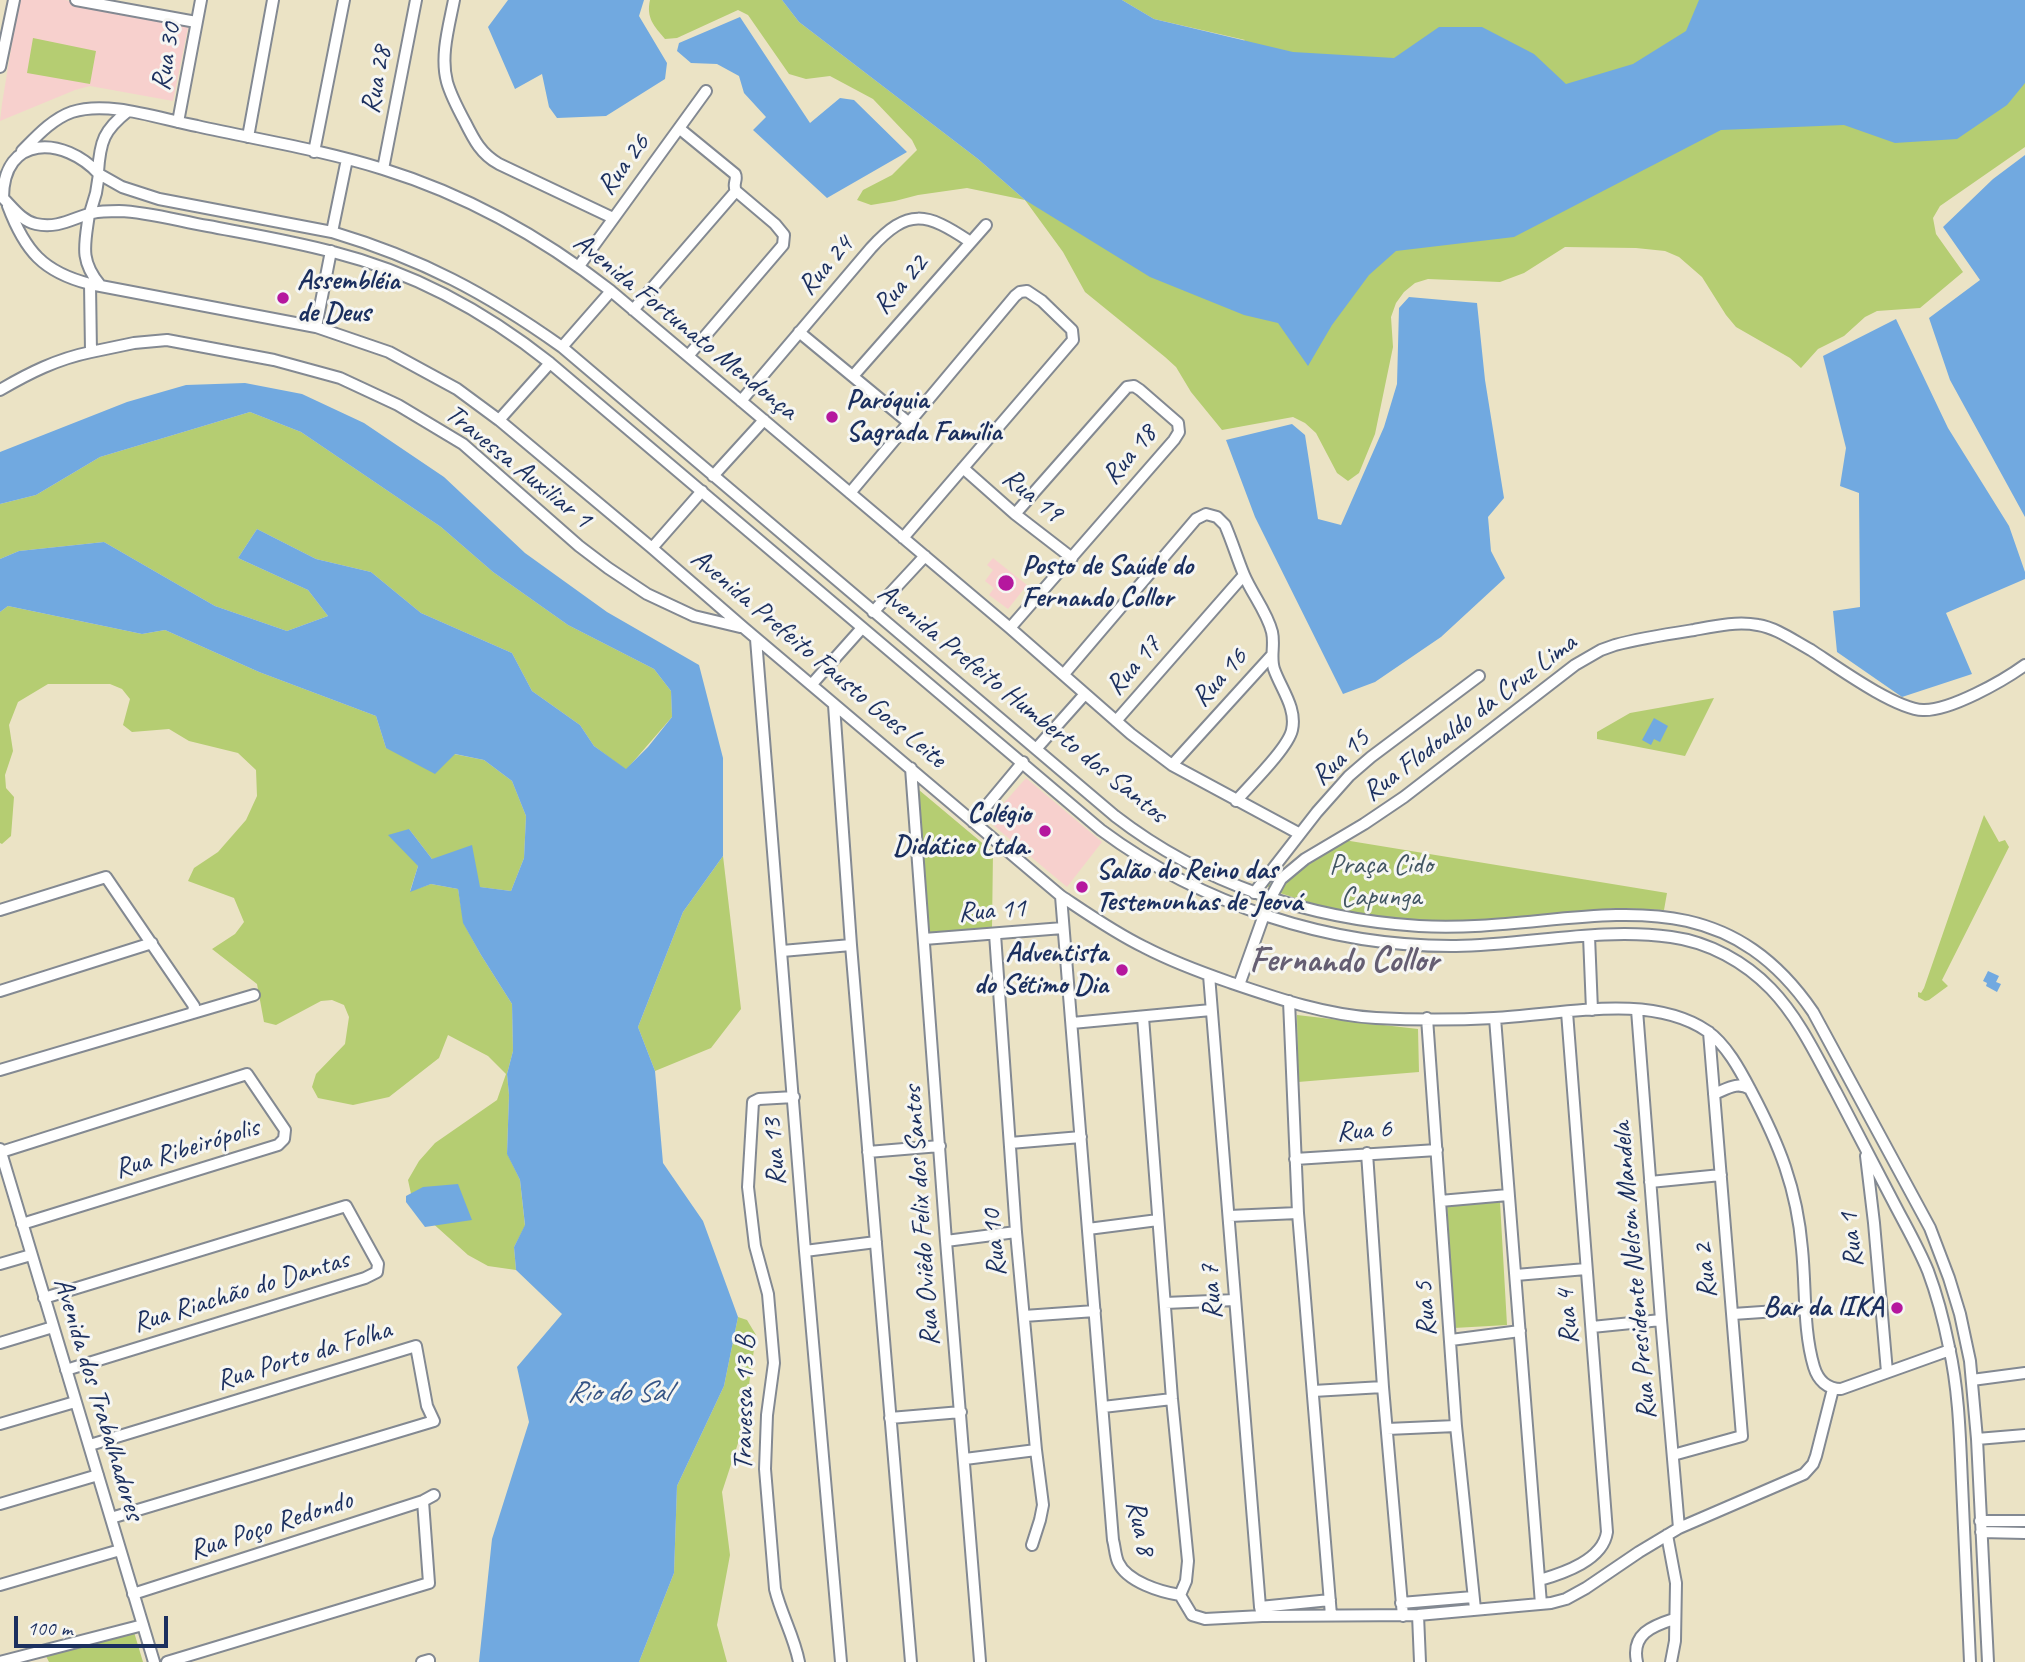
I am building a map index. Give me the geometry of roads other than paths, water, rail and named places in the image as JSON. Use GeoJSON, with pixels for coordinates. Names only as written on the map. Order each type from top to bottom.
{"type":"FeatureCollection","features":[{"type":"Feature","properties":{"kind":"street"},"geometry":{"type":"LineString","coordinates":[[0,67],[14,0]]}},
{"type":"Feature","properties":{"kind":"street"},"geometry":{"type":"LineString","coordinates":[[76,0],[196,22]]}},
{"type":"Feature","properties":{"kind":"street","name":"Rua 30"},"geometry":{"type":"LineString","coordinates":[[178,122],[201,0]]}},
{"type":"Feature","properties":{"kind":"street"},"geometry":{"type":"LineString","coordinates":[[248,137],[273,0]]}},
{"type":"Feature","properties":{"kind":"street"},"geometry":{"type":"LineString","coordinates":[[314,152],[344,0]]}},
{"type":"Feature","properties":{"kind":"street","name":"Rua 28"},"geometry":{"type":"LineString","coordinates":[[383,169],[416,0]]}},
{"type":"Feature","properties":{"kind":"street"},"geometry":{"type":"LineString","coordinates":[[454,0],[445,52],[445,73],[453,99],[482,151],[490,159],[613,218]]}},
{"type":"Feature","properties":{"kind":"street","name":"Rua 26"},"geometry":{"type":"LineString","coordinates":[[579,266],[705,91]]}},
{"type":"Feature","properties":{"kind":"street","name":"Avenida Fortunato Mendonça"},"geometry":{"type":"LineString","coordinates":[[14,159],[55,121],[71,112],[87,109],[128,111],[383,169],[430,186],[505,220],[579,266],[611,291],[1116,721],[1172,765],[1300,834]]}},
{"type":"Feature","properties":{"kind":"street"},"geometry":{"type":"LineString","coordinates":[[91,352],[95,285],[86,261],[90,214],[96,193],[100,150],[104,137],[111,125],[128,111]]}},
{"type":"Feature","properties":{"kind":"street"},"geometry":{"type":"LineString","coordinates":[[680,129],[735,174],[736,191],[781,229],[784,235],[784,242],[688,356]]}},
{"type":"Feature","properties":{"kind":"street"},"geometry":{"type":"LineString","coordinates":[[0,162],[14,159],[32,149],[47,147],[70,154],[98,173]]}},
{"type":"Feature","properties":{"kind":"street"},"geometry":{"type":"LineString","coordinates":[[14,159],[4,179],[3,198],[24,219],[47,226],[90,214]]}},
{"type":"Feature","properties":{"kind":"street"},"geometry":{"type":"LineString","coordinates":[[332,232],[347,159]]}},
{"type":"Feature","properties":{"kind":"street","name":"Avenida Prefeito Humberto dos Santos"},"geometry":{"type":"LineString","coordinates":[[98,173],[122,187],[159,199],[332,232],[387,250],[441,272],[514,313],[562,347],[1137,833],[1203,870],[1270,899],[1333,915],[1419,926],[1494,925],[1626,914],[1679,918],[1734,938],[1767,959],[1798,991],[1813,1012],[1930,1228],[1950,1278],[1960,1314],[1972,1380],[1988,1662]]}},
{"type":"Feature","properties":{"kind":"street"},"geometry":{"type":"LineString","coordinates":[[633,310],[736,191]]}},
{"type":"Feature","properties":{"kind":"street","name":"Avenida Prefeito Fausto Goes Leite"},"geometry":{"type":"LineString","coordinates":[[3,198],[21,236],[39,261],[60,275],[95,285],[316,327],[389,352],[457,389],[499,420],[652,548],[1061,896],[1143,947],[1239,985],[1289,1001],[1356,1016],[1495,1018],[1592,1010],[1637,1010],[1670,1015],[1709,1032],[1735,1063],[1750,1089],[1781,1154],[1792,1185],[1802,1249],[1814,1367],[1821,1381],[1833,1389]]}},
{"type":"Feature","properties":{"kind":"street","name":"Avenida Prefeito Humberto dos Santos"},"geometry":{"type":"LineString","coordinates":[[90,214],[132,212],[331,251],[388,269],[479,314],[550,363],[1101,830],[1174,877],[1264,915],[1317,931],[1392,943],[1457,946],[1589,936],[1675,937],[1710,948],[1751,971],[1774,992],[1789,1011],[1865,1146],[1928,1271],[1950,1350],[1957,1404],[1970,1662]]}},
{"type":"Feature","properties":{"kind":"street","name":"Rua 24"},"geometry":{"type":"LineString","coordinates":[[741,401],[880,238],[895,226],[914,219],[927,218],[946,226],[969,242]]}},
{"type":"Feature","properties":{"kind":"street","name":"Rua 22"},"geometry":{"type":"LineString","coordinates":[[853,376],[986,225]]}},
{"type":"Feature","properties":{"kind":"street"},"geometry":{"type":"LineString","coordinates":[[316,327],[331,251]]}},
{"type":"Feature","properties":{"kind":"street"},"geometry":{"type":"LineString","coordinates":[[562,347],[611,291]]}},
{"type":"Feature","properties":{"kind":"street"},"geometry":{"type":"LineString","coordinates":[[850,493],[1005,306],[1017,294],[1028,292],[1042,301],[1069,326],[1073,340],[903,538]]}},
{"type":"Feature","properties":{"kind":"street"},"geometry":{"type":"LineString","coordinates":[[799,331],[908,422]]}},
{"type":"Feature","properties":{"kind":"street","name":"Travessa Auxiliar 1"},"geometry":{"type":"LineString","coordinates":[[0,390],[47,365],[74,356],[134,343],[167,340],[301,366],[340,378],[398,405],[463,444],[579,546],[647,594],[694,616],[744,628]]}},
{"type":"Feature","properties":{"kind":"street"},"geometry":{"type":"LineString","coordinates":[[499,420],[550,363]]}},
{"type":"Feature","properties":{"kind":"street","name":"Rua 18"},"geometry":{"type":"LineString","coordinates":[[1010,628],[1179,433],[1178,423],[1140,390],[1129,386],[1122,390],[1015,514]]}},
{"type":"Feature","properties":{"kind":"street"},"geometry":{"type":"LineString","coordinates":[[713,476],[764,420]]}},
{"type":"Feature","properties":{"kind":"street","name":"Rua 19"},"geometry":{"type":"LineString","coordinates":[[963,468],[1015,514],[1072,558]]}},
{"type":"Feature","properties":{"kind":"street"},"geometry":{"type":"LineString","coordinates":[[652,548],[702,491]]}},
{"type":"Feature","properties":{"kind":"street","name":"Rua 17"},"geometry":{"type":"LineString","coordinates":[[1063,674],[1200,516],[1214,516],[1222,521],[1244,575],[1116,721]]}},
{"type":"Feature","properties":{"kind":"street"},"geometry":{"type":"LineString","coordinates":[[873,612],[925,556]]}},
{"type":"Feature","properties":{"kind":"street","name":"Rua 16"},"geometry":{"type":"LineString","coordinates":[[1172,765],[1272,655],[1272,632],[1244,575]]}},
{"type":"Feature","properties":{"kind":"street","name":"Rua Flodoaldo da Cruz Lima"},"geometry":{"type":"LineString","coordinates":[[1270,899],[1281,880],[1305,859],[1404,797],[1575,665],[1615,645],[1726,624],[1757,624],[1790,638],[1900,705],[1922,710],[1942,707],[1975,694],[2025,665]]}},
{"type":"Feature","properties":{"kind":"street"},"geometry":{"type":"LineString","coordinates":[[812,684],[862,628]]}},
{"type":"Feature","properties":{"kind":"street","name":"Rua 13"},"geometry":{"type":"LineString","coordinates":[[757,639],[805,1251],[841,1662]]}},
{"type":"Feature","properties":{"kind":"street"},"geometry":{"type":"LineString","coordinates":[[1236,801],[1285,744],[1291,733],[1293,716],[1273,668],[1272,655]]}},
{"type":"Feature","properties":{"kind":"street","name":"Rua 15"},"geometry":{"type":"LineString","coordinates":[[1254,893],[1334,792],[1359,766],[1479,676]]}},
{"type":"Feature","properties":{"kind":"street"},"geometry":{"type":"LineString","coordinates":[[1036,750],[1085,694]]}},
{"type":"Feature","properties":{"kind":"street"},"geometry":{"type":"LineString","coordinates":[[834,705],[851,946],[911,1662]]}},
{"type":"Feature","properties":{"kind":"street"},"geometry":{"type":"LineString","coordinates":[[973,822],[1023,762]]}},
{"type":"Feature","properties":{"kind":"street","name":"Rua Oviêdo Felix dos Santos"},"geometry":{"type":"LineString","coordinates":[[911,768],[980,1661]]}},
{"type":"Feature","properties":{"kind":"street"},"geometry":{"type":"LineString","coordinates":[[1123,846],[1137,833]]}},
{"type":"Feature","properties":{"kind":"street"},"geometry":{"type":"LineString","coordinates":[[0,910],[106,877],[194,1006],[193,1013]]}},
{"type":"Feature","properties":{"kind":"street","name":"Rua 8"},"geometry":{"type":"LineString","coordinates":[[1061,896],[1113,1540],[1118,1561],[1126,1573],[1143,1584],[1180,1595],[1186,1581],[1188,1561],[1172,1399],[1143,1017]]}},
{"type":"Feature","properties":{"kind":"street"},"geometry":{"type":"LineString","coordinates":[[1239,985],[1264,915]]}},
{"type":"Feature","properties":{"kind":"street","name":"Rua 11"},"geometry":{"type":"LineString","coordinates":[[924,939],[1063,928]]}},
{"type":"Feature","properties":{"kind":"street","name":"Rua 10"},"geometry":{"type":"LineString","coordinates":[[995,934],[1016,1232],[1043,1505],[1032,1545]]}},
{"type":"Feature","properties":{"kind":"street"},"geometry":{"type":"LineString","coordinates":[[1589,936],[1592,1010]]}},
{"type":"Feature","properties":{"kind":"street"},"geometry":{"type":"LineString","coordinates":[[0,991],[152,943]]}},
{"type":"Feature","properties":{"kind":"street"},"geometry":{"type":"LineString","coordinates":[[782,951],[851,946]]}},
{"type":"Feature","properties":{"kind":"street","name":"Rua 7"},"geometry":{"type":"LineString","coordinates":[[1209,975],[1261,1611]]}},
{"type":"Feature","properties":{"kind":"street"},"geometry":{"type":"LineString","coordinates":[[0,1070],[254,995]]}},
{"type":"Feature","properties":{"kind":"street"},"geometry":{"type":"LineString","coordinates":[[1289,1001],[1294,1158],[1331,1615]]}},
{"type":"Feature","properties":{"kind":"street"},"geometry":{"type":"LineString","coordinates":[[1072,1023],[1211,1010]]}},
{"type":"Feature","properties":{"kind":"street","name":"Rua Presidente Nelson Mandela"},"geometry":{"type":"LineString","coordinates":[[1637,1010],[1679,1528]]}},
{"type":"Feature","properties":{"kind":"street","name":"Rua 4"},"geometry":{"type":"LineString","coordinates":[[1540,1580],[1560,1574],[1598,1552],[1606,1537],[1607,1517],[1567,1012]]}},
{"type":"Feature","properties":{"kind":"street","name":"Rua 5"},"geometry":{"type":"LineString","coordinates":[[1427,1018],[1456,1426],[1475,1609]]}},
{"type":"Feature","properties":{"kind":"street","name":"Rua 4"},"geometry":{"type":"LineString","coordinates":[[1495,1018],[1541,1604]]}},
{"type":"Feature","properties":{"kind":"street","name":"Rua 2"},"geometry":{"type":"LineString","coordinates":[[1673,1455],[1742,1436],[1709,1032]]}},
{"type":"Feature","properties":{"kind":"street","name":"Rua Ribeirópolis"},"geometry":{"type":"LineString","coordinates":[[0,1150],[247,1074],[285,1130],[285,1137],[278,1146],[22,1224]]}},
{"type":"Feature","properties":{"kind":"street"},"geometry":{"type":"LineString","coordinates":[[1714,1094],[1737,1084],[1750,1089]]}},
{"type":"Feature","properties":{"kind":"street","name":"Travessa 13 B"},"geometry":{"type":"LineString","coordinates":[[794,1097],[759,1099],[753,1102],[748,1187],[755,1246],[768,1294],[774,1363],[767,1415],[766,1456],[769,1533],[775,1589],[793,1635],[799,1662]]}},
{"type":"Feature","properties":{"kind":"street"},"geometry":{"type":"LineString","coordinates":[[1845,1109],[1861,1100]]}},
{"type":"Feature","properties":{"kind":"street"},"geometry":{"type":"LineString","coordinates":[[1010,1143],[1081,1137]]}},
{"type":"Feature","properties":{"kind":"street"},"geometry":{"type":"LineString","coordinates":[[868,1152],[940,1146]]}},
{"type":"Feature","properties":{"kind":"street","name":"Rua 1"},"geometry":{"type":"LineString","coordinates":[[1865,1146],[1887,1372]]}},
{"type":"Feature","properties":{"kind":"street","name":"Avenida dos Trabalhadores"},"geometry":{"type":"LineString","coordinates":[[0,1150],[4,1182],[22,1224],[154,1662]]}},
{"type":"Feature","properties":{"kind":"street","name":"Rua 6"},"geometry":{"type":"LineString","coordinates":[[1294,1158],[1437,1150]]}},
{"type":"Feature","properties":{"kind":"street","name":"Rua 5"},"geometry":{"type":"LineString","coordinates":[[1367,1153],[1383,1387],[1403,1616]]}},
{"type":"Feature","properties":{"kind":"street"},"geometry":{"type":"LineString","coordinates":[[1650,1182],[1721,1175]]}},
{"type":"Feature","properties":{"kind":"street"},"geometry":{"type":"LineString","coordinates":[[1440,1201],[1508,1195]]}},
{"type":"Feature","properties":{"kind":"street","name":"Rua Riachão do Dantas"},"geometry":{"type":"LineString","coordinates":[[44,1298],[346,1206],[378,1264],[377,1272],[365,1278],[66,1370]]}},
{"type":"Feature","properties":{"kind":"street"},"geometry":{"type":"LineString","coordinates":[[1230,1216],[1298,1213]]}},
{"type":"Feature","properties":{"kind":"street"},"geometry":{"type":"LineString","coordinates":[[1088,1229],[1158,1220]]}},
{"type":"Feature","properties":{"kind":"street"},"geometry":{"type":"LineString","coordinates":[[946,1241],[1016,1232]]}},
{"type":"Feature","properties":{"kind":"street"},"geometry":{"type":"LineString","coordinates":[[805,1251],[876,1242]]}},
{"type":"Feature","properties":{"kind":"street"},"geometry":{"type":"LineString","coordinates":[[0,1264],[31,1255]]}},
{"type":"Feature","properties":{"kind":"street"},"geometry":{"type":"LineString","coordinates":[[1516,1275],[1586,1269]]}},
{"type":"Feature","properties":{"kind":"street"},"geometry":{"type":"LineString","coordinates":[[1165,1303],[1235,1300]]}},
{"type":"Feature","properties":{"kind":"street"},"geometry":{"type":"LineString","coordinates":[[1733,1314],[1806,1309]]}},
{"type":"Feature","properties":{"kind":"street"},"geometry":{"type":"LineString","coordinates":[[1024,1316],[1095,1311]]}},
{"type":"Feature","properties":{"kind":"street"},"geometry":{"type":"LineString","coordinates":[[1591,1327],[1661,1320]]}},
{"type":"Feature","properties":{"kind":"street"},"geometry":{"type":"LineString","coordinates":[[0,1343],[53,1327]]}},
{"type":"Feature","properties":{"kind":"street"},"geometry":{"type":"LineString","coordinates":[[1451,1340],[1520,1331]]}},
{"type":"Feature","properties":{"kind":"street","name":"Rua Porto da Folha"},"geometry":{"type":"LineString","coordinates":[[90,1445],[416,1346],[427,1406],[434,1421],[111,1518]]}},
{"type":"Feature","properties":{"kind":"street"},"geometry":{"type":"LineString","coordinates":[[1261,1611],[1403,1616],[1560,1601],[1574,1595],[1679,1528],[1795,1479],[1809,1470],[1816,1456],[1833,1389],[1841,1389],[1950,1350]]}},
{"type":"Feature","properties":{"kind":"street"},"geometry":{"type":"LineString","coordinates":[[1972,1380],[2025,1373]]}},
{"type":"Feature","properties":{"kind":"street"},"geometry":{"type":"LineString","coordinates":[[1313,1391],[1383,1387]]}},
{"type":"Feature","properties":{"kind":"street"},"geometry":{"type":"LineString","coordinates":[[1102,1407],[1172,1399]]}},
{"type":"Feature","properties":{"kind":"street"},"geometry":{"type":"LineString","coordinates":[[0,1424],[75,1402]]}},
{"type":"Feature","properties":{"kind":"street"},"geometry":{"type":"LineString","coordinates":[[890,1418],[961,1412]]}},
{"type":"Feature","properties":{"kind":"street"},"geometry":{"type":"LineString","coordinates":[[1387,1429],[1456,1426]]}},
{"type":"Feature","properties":{"kind":"street"},"geometry":{"type":"LineString","coordinates":[[1977,1439],[2025,1435]]}},
{"type":"Feature","properties":{"kind":"street"},"geometry":{"type":"LineString","coordinates":[[965,1459],[1036,1450]]}},
{"type":"Feature","properties":{"kind":"street"},"geometry":{"type":"LineString","coordinates":[[0,1504],[98,1475]]}},
{"type":"Feature","properties":{"kind":"street","name":"Rua Poço Redondo"},"geometry":{"type":"LineString","coordinates":[[133,1594],[423,1501],[434,1495]]}},
{"type":"Feature","properties":{"kind":"street"},"geometry":{"type":"LineString","coordinates":[[167,1662],[429,1583],[423,1501]]}},
{"type":"Feature","properties":{"kind":"street"},"geometry":{"type":"LineString","coordinates":[[1980,1526],[2025,1521]]}},
{"type":"Feature","properties":{"kind":"street"},"geometry":{"type":"LineString","coordinates":[[1980,1526],[2025,1533]]}},
{"type":"Feature","properties":{"kind":"street"},"geometry":{"type":"LineString","coordinates":[[1667,1535],[1676,1583],[1675,1641],[1671,1662]]}},
{"type":"Feature","properties":{"kind":"street"},"geometry":{"type":"LineString","coordinates":[[0,1586],[120,1550]]}},
{"type":"Feature","properties":{"kind":"street"},"geometry":{"type":"LineString","coordinates":[[1965,1562],[1982,1560]]}},
{"type":"Feature","properties":{"kind":"street"},"geometry":{"type":"LineString","coordinates":[[1180,1595],[1190,1613],[1200,1618],[1330,1600]]}},
{"type":"Feature","properties":{"kind":"street"},"geometry":{"type":"LineString","coordinates":[[1401,1603],[1473,1597]]}},
{"type":"Feature","properties":{"kind":"street"},"geometry":{"type":"LineString","coordinates":[[1418,1615],[1420,1662]]}},
{"type":"Feature","properties":{"kind":"street"},"geometry":{"type":"LineString","coordinates":[[1637,1662],[1636,1645],[1644,1633],[1654,1626],[1674,1619]]}},
{"type":"Feature","properties":{"kind":"street"},"geometry":{"type":"LineString","coordinates":[[0,1662],[143,1625]]}},
{"type":"Feature","properties":{"kind":"street"},"geometry":{"type":"LineString","coordinates":[[422,1662],[429,1662]]}},
{"type":"Feature","properties":{"kind":"water"},"geometry":{"type":"Polygon","coordinates":[[[508,0],[644,0],[639,16],[667,63],[665,79],[606,116],[557,118],[549,107],[542,74],[515,89],[488,27],[508,0]]]}},
{"type":"Feature","properties":{"kind":"water"},"geometry":{"type":"Polygon","coordinates":[[[782,0],[1122,0],[1154,19],[1293,52],[1394,58],[1439,27],[1482,27],[1534,54],[1566,84],[1633,64],[1686,31],[1699,0],[2025,0],[2025,83],[2007,105],[1957,139],[1895,143],[1844,125],[1721,130],[1514,237],[1396,251],[1369,275],[1332,325],[1308,366],[1278,323],[1244,315],[1150,277],[1025,200],[978,159],[799,22],[782,0]]]}},
{"type":"Feature","properties":{"kind":"water"},"geometry":{"type":"Polygon","coordinates":[[[740,17],[810,123],[840,98],[854,100],[907,152],[827,198],[753,130],[766,117],[744,93],[739,76],[717,64],[691,63],[677,51],[679,43],[740,17]]]}},
{"type":"Feature","properties":{"kind":"water"},"geometry":{"type":"Polygon","coordinates":[[[2025,155],[2025,517],[1950,380],[1929,318],[1980,280],[1943,227],[1993,179],[2025,155]]]}},
{"type":"Feature","properties":{"kind":"water"},"geometry":{"type":"Polygon","coordinates":[[[1409,297],[1477,303],[1485,380],[1504,498],[1488,517],[1491,551],[1505,578],[1441,637],[1375,682],[1343,694],[1255,517],[1226,440],[1292,424],[1305,435],[1318,519],[1341,525],[1384,427],[1397,384],[1399,308],[1409,297]]]}},
{"type":"Feature","properties":{"kind":"water"},"geometry":{"type":"Polygon","coordinates":[[[1896,319],[1948,428],[2009,526],[2025,572],[2025,579],[1946,613],[1972,674],[1902,697],[1837,652],[1833,611],[1860,607],[1859,493],[1840,486],[1846,448],[1823,356],[1896,319]]]}},
{"type":"Feature","properties":{"kind":"water","name":"Rio do Sal"},"geometry":{"type":"Polygon","coordinates":[[[245,383],[302,394],[364,423],[444,477],[525,553],[607,612],[699,665],[723,758],[723,856],[683,912],[638,1027],[655,1071],[663,1163],[703,1221],[738,1317],[724,1386],[677,1486],[674,1573],[639,1662],[479,1662],[492,1539],[529,1422],[517,1367],[562,1314],[516,1270],[514,1247],[525,1225],[520,1180],[507,1154],[507,1074],[513,1051],[512,1004],[463,923],[458,889],[431,884],[410,892],[418,866],[388,835],[409,829],[432,859],[472,845],[480,887],[511,891],[524,858],[526,816],[512,781],[484,760],[455,754],[435,774],[386,748],[376,716],[259,672],[165,630],[142,634],[8,606],[0,612],[0,559],[19,551],[104,542],[215,606],[287,631],[328,616],[308,590],[238,558],[257,529],[316,559],[371,572],[421,613],[512,653],[532,691],[580,725],[594,746],[626,769],[672,717],[671,691],[654,669],[568,625],[493,572],[441,527],[301,432],[250,412],[100,457],[36,495],[0,504],[0,452],[127,402],[186,385],[245,383]]]}},
{"type":"Feature","properties":{"kind":"water"},"geometry":{"type":"Polygon","coordinates":[[[1654,718],[1668,726],[1660,742],[1654,739],[1651,745],[1642,740],[1654,718]]]}},
{"type":"Feature","properties":{"kind":"water"},"geometry":{"type":"Polygon","coordinates":[[[1988,971],[1999,976],[1996,982],[2001,984],[1997,992],[1983,981],[1988,971]]]}},
{"type":"Feature","properties":{"kind":"water"},"geometry":{"type":"Polygon","coordinates":[[[458,1184],[472,1220],[425,1227],[406,1202],[406,1196],[423,1187],[458,1184]]]}},
{"type":"Feature","properties":{"kind":"place","name":"Assembléia de Deus"},"geometry":{"type":"Point","coordinates":[283,298]}},
{"type":"Feature","properties":{"kind":"place","name":"Paróquia Sagrada Família"},"geometry":{"type":"Point","coordinates":[832,417]}},
{"type":"Feature","properties":{"kind":"place","name":"Posto de Saúde do Fernando Collor"},"geometry":{"type":"Point","coordinates":[1006,583]}},
{"type":"Feature","properties":{"kind":"place","name":"Colégio Didático Ltda."},"geometry":{"type":"Point","coordinates":[1045,831]}},
{"type":"Feature","properties":{"kind":"place","name":"Salão do Reino das Testemunhas de Jeová"},"geometry":{"type":"Point","coordinates":[1082,887]}},
{"type":"Feature","properties":{"kind":"place","name":"Adventista do Sétimo Dia"},"geometry":{"type":"Point","coordinates":[1122,970]}},
{"type":"Feature","properties":{"kind":"place","name":"Bar da lIKA"},"geometry":{"type":"Point","coordinates":[1897,1308]}},
{"type":"Feature","properties":{"kind":"district","name":"Fernando Collor"},"geometry":{"type":"Point","coordinates":[1344,962]}},
{"type":"Feature","properties":{"kind":"park label","name":"Praça Cido Capunga"},"geometry":{"type":"Point","coordinates":[1381,882]}}]}
